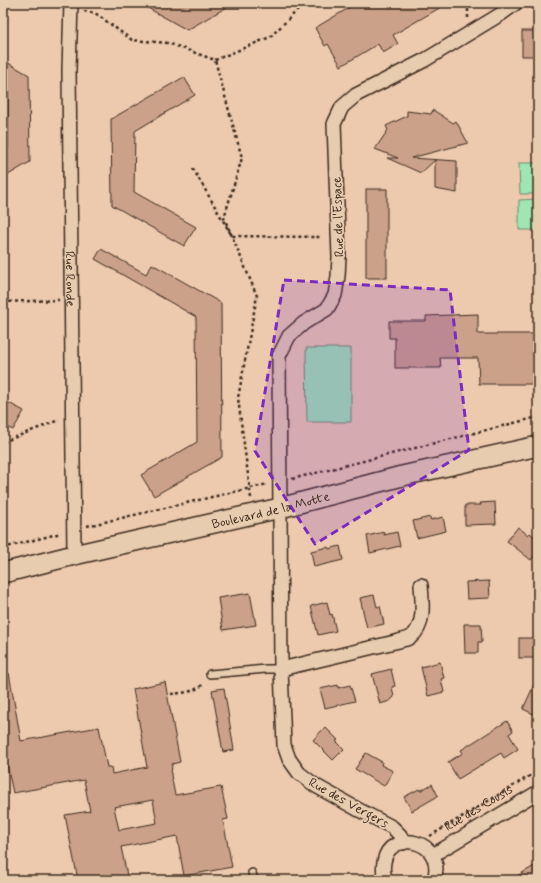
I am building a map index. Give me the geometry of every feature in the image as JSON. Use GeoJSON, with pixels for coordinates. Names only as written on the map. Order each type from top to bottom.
{"type":"FeatureCollection","features":[{"type":"Feature","properties":{"kind":"street","name":"Rue de l'Espace"},"geometry":{"type":"LineString","coordinates":[[280,508],[279,356],[289,336],[304,323],[327,309],[335,295],[338,276],[339,257],[334,124],[342,107],[356,95],[425,60],[501,14],[516,3]]}},
{"type":"Feature","properties":{"kind":"street","name":"Rue Ronde"},"geometry":{"type":"LineString","coordinates":[[71,6],[69,70],[74,555]]}},
{"type":"Feature","properties":{"kind":"street","name":"Boulevard de la Motte"},"geometry":{"type":"LineString","coordinates":[[3,573],[74,555],[280,508],[402,476],[538,446]]}},
{"type":"Feature","properties":{"kind":"street","name":"Rue des Vergers"},"geometry":{"type":"LineString","coordinates":[[280,508],[281,669],[284,745],[289,759],[299,773],[322,789],[392,827],[400,835],[402,843]]}},
{"type":"Feature","properties":{"kind":"street"},"geometry":{"type":"LineString","coordinates":[[281,669],[411,637],[422,618],[421,585]]}},
{"type":"Feature","properties":{"kind":"street","name":"Rue des Cousis"},"geometry":{"type":"LineString","coordinates":[[433,855],[538,792]]}},
{"type":"Feature","properties":{"kind":"street"},"geometry":{"type":"LineString","coordinates":[[386,880],[383,869],[384,860],[389,851],[396,845],[413,842],[428,849],[433,855],[436,863],[434,880]]}},
{"type":"Feature","properties":{"kind":"lane"},"geometry":{"type":"LineString","coordinates":[[210,674],[266,668],[281,669]]}},
{"type":"Feature","properties":{"kind":"path"},"geometry":{"type":"LineString","coordinates":[[46,3],[52,6],[71,6],[95,13],[132,40],[168,43],[215,60],[270,36],[305,3]]}},
{"type":"Feature","properties":{"kind":"path"},"geometry":{"type":"LineString","coordinates":[[215,60],[242,158],[224,218],[256,296],[238,398],[249,488],[254,514]]}},
{"type":"Feature","properties":{"kind":"path"},"geometry":{"type":"LineString","coordinates":[[192,167],[232,236]]}},
{"type":"Feature","properties":{"kind":"path"},"geometry":{"type":"LineString","coordinates":[[232,236],[320,237]]}},
{"type":"Feature","properties":{"kind":"path"},"geometry":{"type":"LineString","coordinates":[[3,302],[72,300]]}},
{"type":"Feature","properties":{"kind":"path"},"geometry":{"type":"LineString","coordinates":[[3,442],[72,415]]}},
{"type":"Feature","properties":{"kind":"path"},"geometry":{"type":"LineString","coordinates":[[3,548],[249,488],[281,482],[538,418]]}},
{"type":"Feature","properties":{"kind":"path"},"geometry":{"type":"LineString","coordinates":[[172,694],[188,692],[201,686],[210,674]]}},
{"type":"Feature","properties":{"kind":"path","name":"Rue des Cousis"},"geometry":{"type":"LineString","coordinates":[[417,843],[538,771]]}},
{"type":"Feature","properties":{"kind":"highlighted area"},"geometry":{"type":"Polygon","coordinates":[[[284,280],[450,290],[469,450],[315,544],[255,451],[284,280]]]}},
{"type":"Feature","properties":{"kind":"green space"},"geometry":{"type":"Polygon","coordinates":[[[519,163],[538,163],[538,194],[520,194],[519,163]]]}},
{"type":"Feature","properties":{"kind":"green space"},"geometry":{"type":"Polygon","coordinates":[[[538,199],[538,230],[519,230],[519,200],[538,199]]]}},
{"type":"Feature","properties":{"kind":"green space"},"geometry":{"type":"Polygon","coordinates":[[[306,348],[351,348],[351,422],[307,422],[306,348]]]}},
{"type":"Feature","properties":{"kind":"building"},"geometry":{"type":"Polygon","coordinates":[[[139,3],[234,3],[187,30],[139,3]]]}},
{"type":"Feature","properties":{"kind":"building"},"geometry":{"type":"Polygon","coordinates":[[[357,3],[448,3],[393,35],[398,44],[383,53],[378,44],[341,66],[328,44],[325,46],[315,28],[357,3]]]}},
{"type":"Feature","properties":{"kind":"building"},"geometry":{"type":"Polygon","coordinates":[[[522,31],[538,31],[538,56],[522,56],[522,31]]]}},
{"type":"Feature","properties":{"kind":"building"},"geometry":{"type":"Polygon","coordinates":[[[3,60],[29,75],[30,162],[3,178],[3,152],[8,149],[8,88],[3,85],[3,60]]]}},
{"type":"Feature","properties":{"kind":"building"},"geometry":{"type":"Polygon","coordinates":[[[184,77],[195,95],[135,131],[134,192],[196,227],[184,246],[112,205],[111,119],[184,77]]]}},
{"type":"Feature","properties":{"kind":"building"},"geometry":{"type":"Polygon","coordinates":[[[433,110],[453,123],[456,121],[468,143],[411,158],[457,161],[457,193],[435,189],[435,160],[421,173],[387,158],[398,158],[375,149],[388,130],[386,126],[407,116],[407,111],[431,114],[433,110]]]}},
{"type":"Feature","properties":{"kind":"building"},"geometry":{"type":"Polygon","coordinates":[[[366,189],[387,189],[387,278],[366,278],[366,189]]]}},
{"type":"Feature","properties":{"kind":"building"},"geometry":{"type":"Polygon","coordinates":[[[101,249],[146,274],[152,264],[221,303],[222,457],[154,496],[141,475],[197,442],[196,317],[95,259],[101,249]]]}},
{"type":"Feature","properties":{"kind":"building"},"geometry":{"type":"Polygon","coordinates":[[[478,314],[478,334],[538,334],[538,384],[479,384],[478,358],[440,358],[441,368],[395,368],[395,338],[389,338],[389,321],[426,321],[426,316],[478,314]]]}},
{"type":"Feature","properties":{"kind":"building"},"geometry":{"type":"Polygon","coordinates":[[[3,400],[24,411],[13,430],[3,425],[3,400]]]}},
{"type":"Feature","properties":{"kind":"building"},"geometry":{"type":"Polygon","coordinates":[[[495,502],[496,524],[465,525],[465,505],[481,505],[480,503],[495,502]]]}},
{"type":"Feature","properties":{"kind":"building"},"geometry":{"type":"Polygon","coordinates":[[[430,517],[431,520],[443,517],[446,531],[417,538],[413,521],[430,517]]]}},
{"type":"Feature","properties":{"kind":"building"},"geometry":{"type":"Polygon","coordinates":[[[518,527],[528,535],[530,533],[538,540],[538,552],[531,560],[507,541],[518,527]]]}},
{"type":"Feature","properties":{"kind":"building"},"geometry":{"type":"Polygon","coordinates":[[[384,532],[384,535],[397,532],[400,546],[370,553],[367,536],[384,532]]]}},
{"type":"Feature","properties":{"kind":"building"},"geometry":{"type":"Polygon","coordinates":[[[340,546],[343,560],[314,567],[311,551],[340,546]]]}},
{"type":"Feature","properties":{"kind":"building"},"geometry":{"type":"Polygon","coordinates":[[[489,581],[490,598],[467,599],[466,582],[489,581]]]}},
{"type":"Feature","properties":{"kind":"building"},"geometry":{"type":"Polygon","coordinates":[[[250,593],[256,625],[223,630],[218,598],[250,593]]]}},
{"type":"Feature","properties":{"kind":"building"},"geometry":{"type":"Polygon","coordinates":[[[374,595],[377,607],[380,606],[384,624],[367,628],[360,598],[374,595]]]}},
{"type":"Feature","properties":{"kind":"building"},"geometry":{"type":"Polygon","coordinates":[[[327,602],[330,615],[332,614],[336,631],[318,635],[311,606],[327,602]]]}},
{"type":"Feature","properties":{"kind":"building"},"geometry":{"type":"Polygon","coordinates":[[[464,624],[481,624],[482,642],[478,642],[478,653],[465,653],[464,624]]]}},
{"type":"Feature","properties":{"kind":"building"},"geometry":{"type":"Polygon","coordinates":[[[519,638],[538,638],[538,658],[519,658],[519,638]]]}},
{"type":"Feature","properties":{"kind":"building"},"geometry":{"type":"Polygon","coordinates":[[[440,662],[444,678],[441,679],[444,692],[428,696],[421,667],[440,662]]]}},
{"type":"Feature","properties":{"kind":"building"},"geometry":{"type":"Polygon","coordinates":[[[391,669],[395,686],[392,687],[394,697],[390,701],[380,704],[372,674],[391,669]]]}},
{"type":"Feature","properties":{"kind":"building"},"geometry":{"type":"Polygon","coordinates":[[[9,673],[21,741],[99,727],[107,767],[111,767],[112,774],[147,767],[133,689],[165,682],[180,762],[172,764],[171,775],[175,795],[221,787],[228,819],[223,820],[232,867],[184,876],[177,836],[121,847],[128,880],[78,880],[65,815],[90,811],[84,780],[13,793],[7,765],[3,766],[3,674],[9,673]],[[153,800],[114,807],[119,830],[157,823],[153,800]]]}},
{"type":"Feature","properties":{"kind":"building"},"geometry":{"type":"Polygon","coordinates":[[[538,676],[538,716],[523,709],[538,676]]]}},
{"type":"Feature","properties":{"kind":"building"},"geometry":{"type":"Polygon","coordinates":[[[338,685],[338,688],[350,685],[355,701],[325,708],[320,689],[338,685]]]}},
{"type":"Feature","properties":{"kind":"building"},"geometry":{"type":"Polygon","coordinates":[[[224,688],[234,750],[223,752],[212,690],[224,688]]]}},
{"type":"Feature","properties":{"kind":"building"},"geometry":{"type":"Polygon","coordinates":[[[507,721],[513,731],[509,734],[518,749],[504,758],[501,753],[458,779],[448,762],[463,753],[461,750],[507,721]]]}},
{"type":"Feature","properties":{"kind":"building"},"geometry":{"type":"Polygon","coordinates":[[[325,727],[338,740],[336,741],[344,749],[333,760],[313,740],[325,727]]]}},
{"type":"Feature","properties":{"kind":"building"},"geometry":{"type":"Polygon","coordinates":[[[366,753],[382,762],[381,765],[393,771],[384,786],[355,769],[366,753]]]}},
{"type":"Feature","properties":{"kind":"building"},"geometry":{"type":"Polygon","coordinates":[[[432,784],[438,796],[412,811],[404,797],[419,789],[420,791],[432,784]]]}},
{"type":"Feature","properties":{"kind":"building"},"geometry":{"type":"Polygon","coordinates":[[[538,864],[538,880],[510,880],[538,864]]]}}]}
